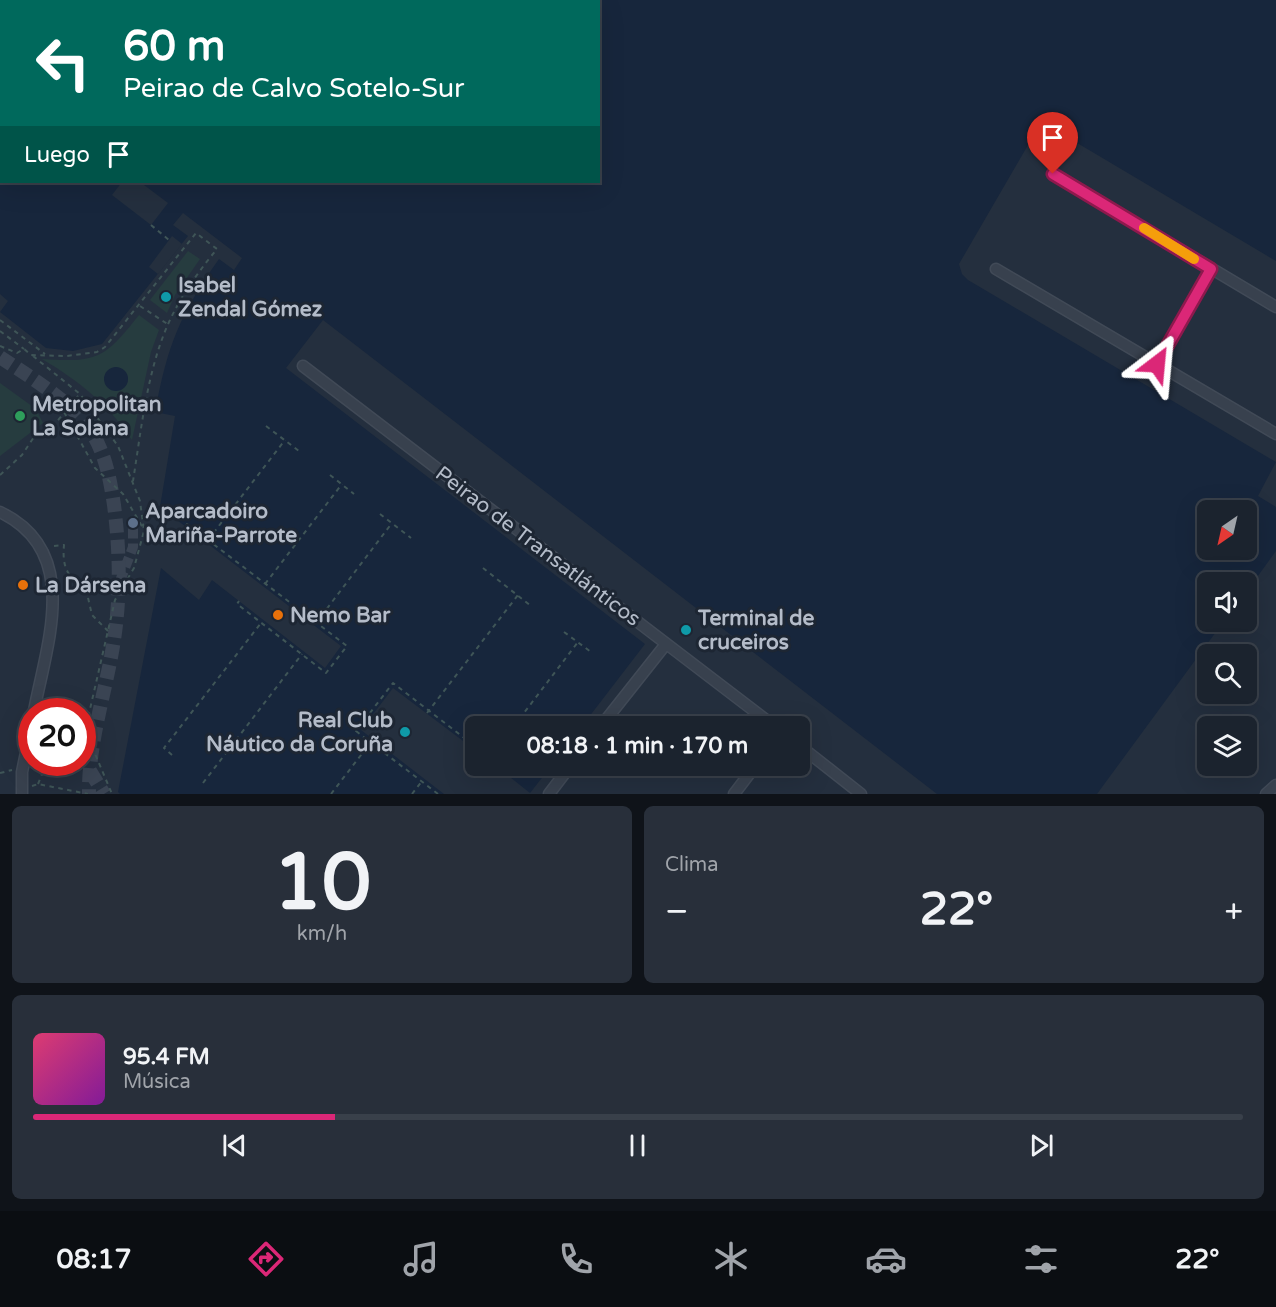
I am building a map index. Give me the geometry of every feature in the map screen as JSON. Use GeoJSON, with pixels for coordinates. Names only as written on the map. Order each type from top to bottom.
{"type":"FeatureCollection","features":[{"type":"Feature","properties":{"kind":"street"},"geometry":{"type":"LineString","coordinates":[[1053,174],[1276,308]]}},
{"type":"Feature","properties":{"kind":"street"},"geometry":{"type":"LineString","coordinates":[[996,269],[1276,434]]}},
{"type":"Feature","properties":{"kind":"street"},"geometry":{"type":"LineString","coordinates":[[1157,364],[1211,269]]}},
{"type":"Feature","properties":{"kind":"street","name":"Peirao de Transatlánticos"},"geometry":{"type":"LineString","coordinates":[[303,366],[761,716]]}},
{"type":"Feature","properties":{"kind":"street"},"geometry":{"type":"LineString","coordinates":[[0,512],[20,525],[38,544],[49,566],[53,584],[52,614],[36,698]]}},
{"type":"Feature","properties":{"kind":"street"},"geometry":{"type":"LineString","coordinates":[[609,716],[666,644]]}},
{"type":"Feature","properties":{"kind":"street"},"geometry":{"type":"LineString","coordinates":[[810,754],[861,794]]}},
{"type":"Feature","properties":{"kind":"street"},"geometry":{"type":"LineString","coordinates":[[21,776],[22,794]]}},
{"type":"Feature","properties":{"kind":"street"},"geometry":{"type":"LineString","coordinates":[[549,794],[563,776]]}},
{"type":"Feature","properties":{"kind":"street"},"geometry":{"type":"LineString","coordinates":[[734,794],[748,776]]}},
{"type":"Feature","properties":{"kind":"street"},"geometry":{"type":"LineString","coordinates":[[1266,794],[1276,785]]}},
{"type":"Feature","properties":{"kind":"path"},"geometry":{"type":"LineString","coordinates":[[151,225],[169,240]]}},
{"type":"Feature","properties":{"kind":"path"},"geometry":{"type":"LineString","coordinates":[[32,355],[68,356],[97,352],[114,338],[196,233],[217,249],[175,309],[169,325],[151,385],[133,481]]}},
{"type":"Feature","properties":{"kind":"path"},"geometry":{"type":"LineString","coordinates":[[140,306],[169,325]]}},
{"type":"Feature","properties":{"kind":"path"},"geometry":{"type":"LineString","coordinates":[[0,320],[45,354]]}},
{"type":"Feature","properties":{"kind":"path"},"geometry":{"type":"LineString","coordinates":[[0,331],[80,394],[118,446],[140,501],[144,531],[134,568],[115,600],[92,698]]}},
{"type":"Feature","properties":{"kind":"path"},"geometry":{"type":"LineString","coordinates":[[0,346],[17,353],[24,349]]}},
{"type":"Feature","properties":{"kind":"path"},"geometry":{"type":"LineString","coordinates":[[0,475],[22,455],[34,437],[54,425],[80,394]]}},
{"type":"Feature","properties":{"kind":"path"},"geometry":{"type":"LineString","coordinates":[[64,412],[95,468],[123,494],[144,531]]}},
{"type":"Feature","properties":{"kind":"path"},"geometry":{"type":"LineString","coordinates":[[266,426],[299,451]]}},
{"type":"Feature","properties":{"kind":"path"},"geometry":{"type":"LineString","coordinates":[[208,540],[285,440]]}},
{"type":"Feature","properties":{"kind":"path"},"geometry":{"type":"LineString","coordinates":[[330,475],[354,494]]}},
{"type":"Feature","properties":{"kind":"path"},"geometry":{"type":"LineString","coordinates":[[265,584],[342,484]]}},
{"type":"Feature","properties":{"kind":"path"},"geometry":{"type":"LineString","coordinates":[[380,514],[411,538]]}},
{"type":"Feature","properties":{"kind":"path"},"geometry":{"type":"LineString","coordinates":[[316,623],[392,523]]}},
{"type":"Feature","properties":{"kind":"path"},"geometry":{"type":"LineString","coordinates":[[186,526],[187,524],[347,646],[326,673],[237,604],[239,601]]}},
{"type":"Feature","properties":{"kind":"path"},"geometry":{"type":"LineString","coordinates":[[54,546],[64,545],[63,559],[66,572],[70,579],[86,589],[92,615],[108,631]]}},
{"type":"Feature","properties":{"kind":"path"},"geometry":{"type":"LineString","coordinates":[[483,568],[531,606]]}},
{"type":"Feature","properties":{"kind":"path"},"geometry":{"type":"LineString","coordinates":[[428,712],[518,596]]}},
{"type":"Feature","properties":{"kind":"path"},"geometry":{"type":"LineString","coordinates":[[172,755],[164,748],[261,622]]}},
{"type":"Feature","properties":{"kind":"path"},"geometry":{"type":"LineString","coordinates":[[564,632],[591,652]]}},
{"type":"Feature","properties":{"kind":"path"},"geometry":{"type":"LineString","coordinates":[[521,716],[578,642]]}},
{"type":"Feature","properties":{"kind":"path"},"geometry":{"type":"LineString","coordinates":[[203,783],[302,654]]}},
{"type":"Feature","properties":{"kind":"path"},"geometry":{"type":"LineString","coordinates":[[438,794],[356,731],[393,683],[465,739]]}},
{"type":"Feature","properties":{"kind":"path"},"geometry":{"type":"LineString","coordinates":[[331,794],[371,742]]}},
{"type":"Feature","properties":{"kind":"path"},"geometry":{"type":"LineString","coordinates":[[96,756],[112,794]]}},
{"type":"Feature","properties":{"kind":"path"},"geometry":{"type":"LineString","coordinates":[[0,773],[18,768]]}},
{"type":"Feature","properties":{"kind":"path"},"geometry":{"type":"LineString","coordinates":[[41,776],[38,784],[88,794]]}},
{"type":"Feature","properties":{"kind":"path"},"geometry":{"type":"LineString","coordinates":[[412,794],[422,781]]}},
{"type":"Feature","properties":{"kind":"green space"},"geometry":{"type":"Polygon","coordinates":[[[188,251],[200,259],[175,295],[167,313],[150,300],[188,251]]]}},
{"type":"Feature","properties":{"kind":"green space"},"geometry":{"type":"Polygon","coordinates":[[[139,315],[159,330],[151,352],[132,440],[113,415],[92,394],[42,359],[76,360],[99,355],[117,341],[139,315]],[[115,367],[106,374],[106,385],[116,391],[128,382],[127,374],[115,367]]]}},
{"type":"Feature","properties":{"kind":"green space","name":"Metropolitan La Solana"},"geometry":{"type":"Polygon","coordinates":[[[0,383],[36,409],[43,423],[0,456],[0,383]]]}},
{"type":"Feature","properties":{"kind":"water"},"geometry":{"type":"Polygon","coordinates":[[[600,0],[1276,0],[1276,261],[1057,131],[1046,128],[1035,133],[959,264],[962,274],[968,280],[1276,462],[1258,496],[1276,507],[1276,551],[1257,577],[1257,572],[1197,572],[1197,632],[1216,632],[1207,644],[1197,644],[1197,658],[1097,794],[937,794],[323,320],[286,368],[645,644],[590,716],[465,716],[465,742],[393,688],[361,730],[444,794],[120,794],[118,792],[161,568],[199,600],[212,580],[325,668],[341,646],[160,507],[175,416],[155,412],[170,349],[194,297],[219,259],[234,270],[242,258],[183,213],[173,225],[188,236],[102,344],[73,351],[46,348],[0,312],[8,301],[0,294],[0,183],[600,183],[600,0]]]}},
{"type":"Feature","properties":{"kind":"water"},"geometry":{"type":"Polygon","coordinates":[[[116,367],[124,371],[128,379],[124,387],[116,391],[108,387],[104,379],[108,371],[116,367]]]}},
{"type":"Feature","properties":{"kind":"water"},"geometry":{"type":"Polygon","coordinates":[[[509,776],[543,776],[530,793],[509,776]]]}},
{"type":"Feature","properties":{"kind":"pier"},"geometry":{"type":"Polygon","coordinates":[[[121,183],[141,183],[168,203],[151,225],[112,195],[121,183]]]}},
{"type":"Feature","properties":{"kind":"pier"},"geometry":{"type":"Polygon","coordinates":[[[172,236],[182,244],[158,274],[149,267],[172,236]]]}},
{"type":"Feature","properties":{"kind":"tunnel"},"geometry":{"type":"LineString","coordinates":[[0,357],[52,392],[80,417],[100,447],[110,481],[118,540],[117,610],[113,646],[91,757],[89,794]]}},
{"type":"Feature","properties":{"kind":"tunnel"},"geometry":{"type":"LineString","coordinates":[[120,581],[133,547],[133,523]]}},
{"type":"Feature","properties":{"kind":"tunnel"},"geometry":{"type":"LineString","coordinates":[[93,776],[104,794]]}},
{"type":"Feature","properties":{"kind":"slow traffic"},"geometry":{"type":"LineString","coordinates":[[1144,228],[1194,259]]}},
{"type":"Feature","properties":{"kind":"place","name":"Isabel Zendal Gómez"},"geometry":{"type":"Point","coordinates":[166,297]}},
{"type":"Feature","properties":{"kind":"place","name":"Metropolitan La Solana"},"geometry":{"type":"Point","coordinates":[20,416]}},
{"type":"Feature","properties":{"kind":"place","name":"Aparcadoiro Mariña-Parrote"},"geometry":{"type":"Point","coordinates":[133,523]}},
{"type":"Feature","properties":{"kind":"place","name":"La Dársena"},"geometry":{"type":"Point","coordinates":[23,585]}},
{"type":"Feature","properties":{"kind":"place","name":"Nemo Bar"},"geometry":{"type":"Point","coordinates":[278,615]}},
{"type":"Feature","properties":{"kind":"place","name":"Terminal de cruceiros"},"geometry":{"type":"Point","coordinates":[686,630]}},
{"type":"Feature","properties":{"kind":"place","name":"Real Club Náutico da Coruña"},"geometry":{"type":"Point","coordinates":[405,732]}},
{"type":"Feature","properties":{"kind":"route"},"geometry":{"type":"LineString","coordinates":[[1053,174],[1211,269],[1157,364]]}}]}
